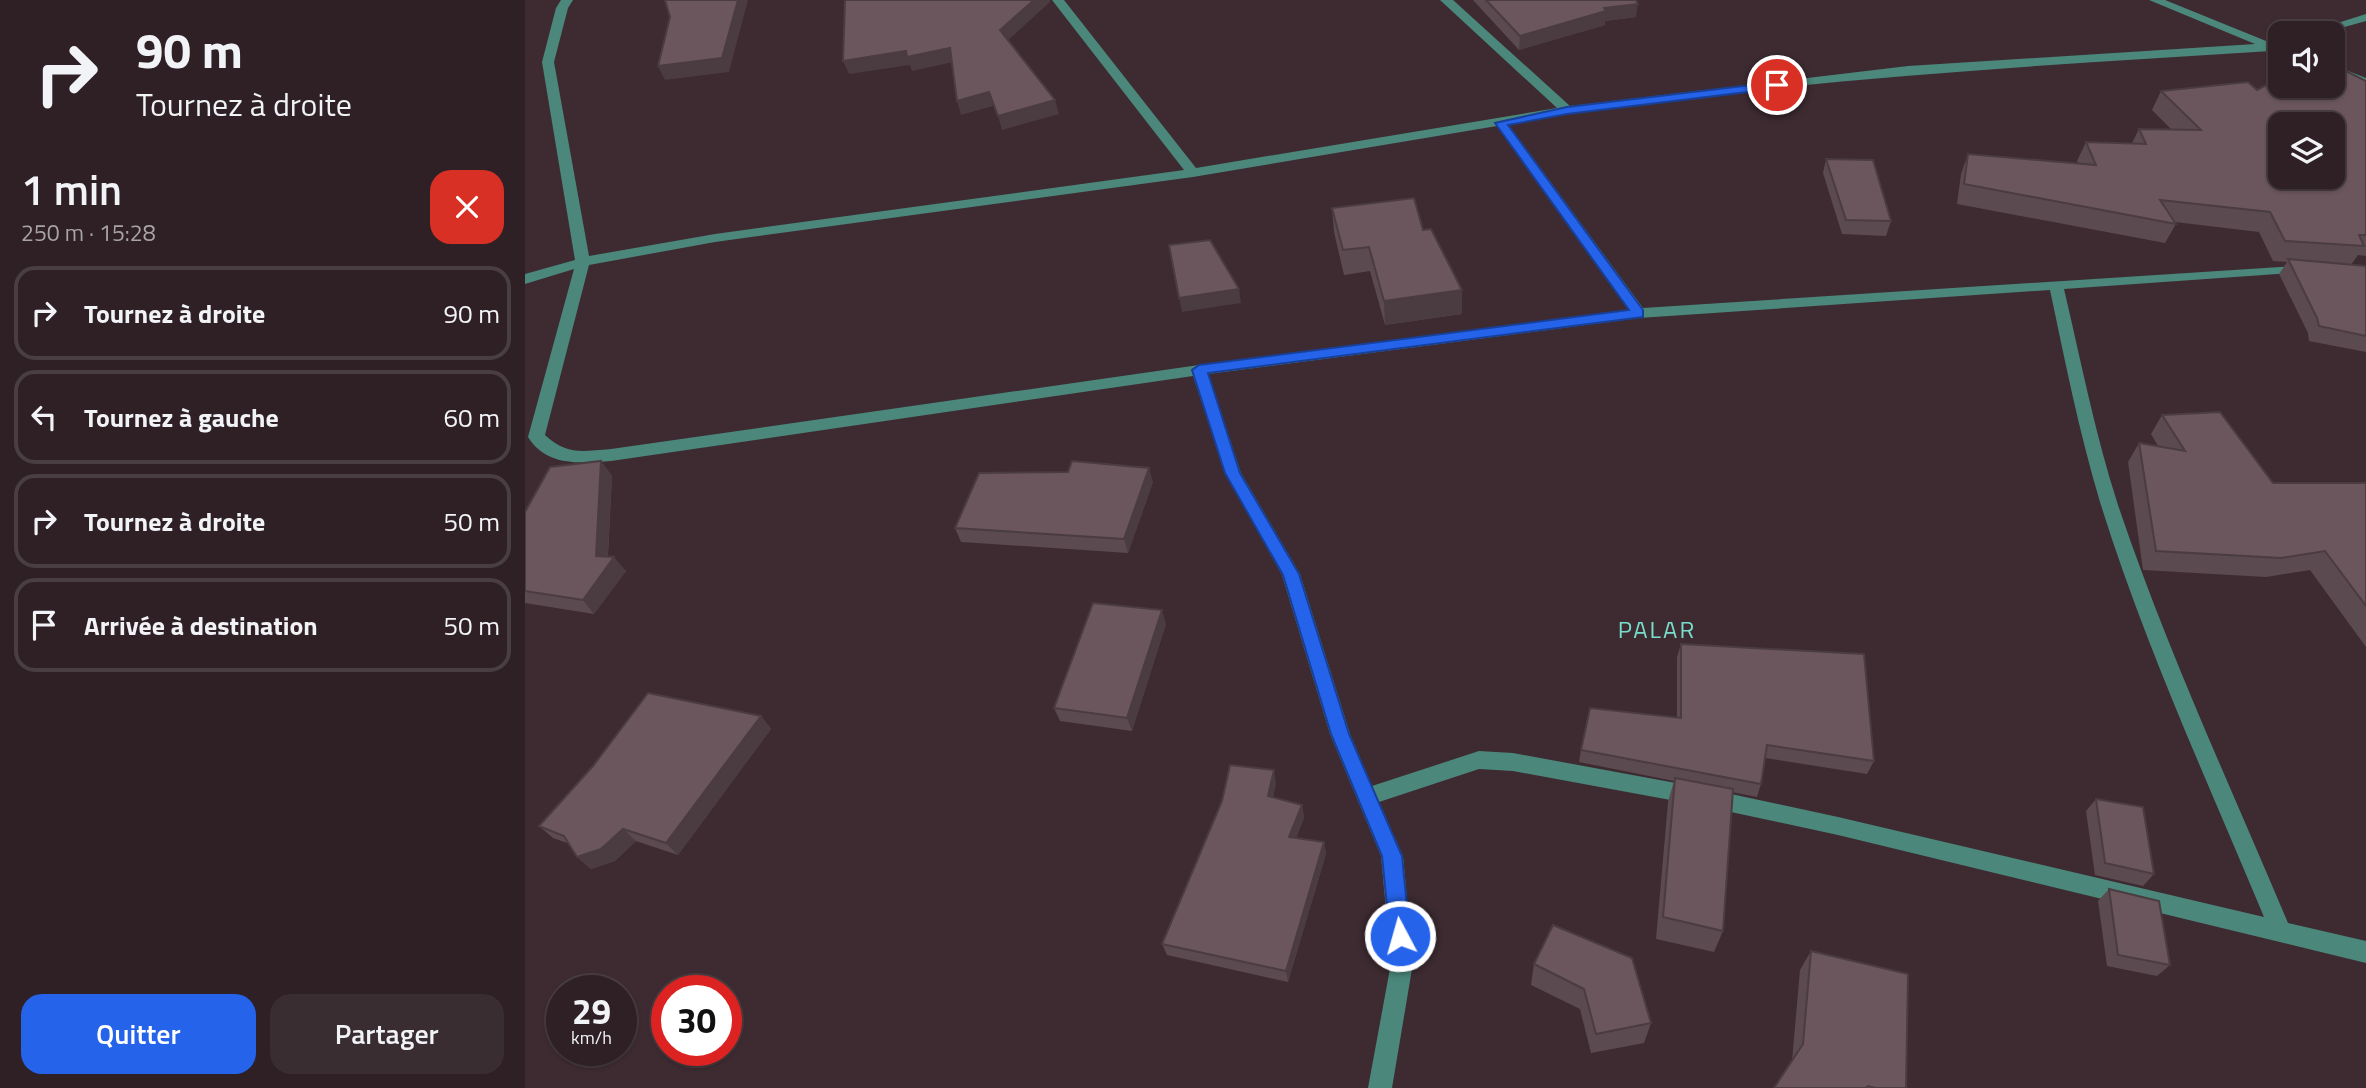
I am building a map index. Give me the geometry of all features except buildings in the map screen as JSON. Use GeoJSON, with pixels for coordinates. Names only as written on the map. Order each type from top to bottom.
{"type":"FeatureCollection","features":[{"type":"Feature","properties":{"kind":"street"},"geometry":{"type":"LineString","coordinates":[[568,0],[562,8],[548,62],[583,262],[536,437],[555,454],[580,457],[611,455],[1199,370],[1639,313],[2163,279],[2279,267],[2314,268]]}},
{"type":"Feature","properties":{"kind":"street"},"geometry":{"type":"LineString","coordinates":[[1058,0],[1193,173]]}},
{"type":"Feature","properties":{"kind":"street"},"geometry":{"type":"LineString","coordinates":[[1446,0],[1567,110]]}},
{"type":"Feature","properties":{"kind":"street"},"geometry":{"type":"LineString","coordinates":[[2155,0],[2268,44]]}},
{"type":"Feature","properties":{"kind":"street"},"geometry":{"type":"LineString","coordinates":[[2345,23],[2366,17]]}},
{"type":"Feature","properties":{"kind":"street"},"geometry":{"type":"LineString","coordinates":[[525,279],[583,262],[715,238],[1193,173],[1567,110],[1908,70],[2268,48]]}},
{"type":"Feature","properties":{"kind":"street"},"geometry":{"type":"LineString","coordinates":[[2345,74],[2366,82]]}},
{"type":"Feature","properties":{"kind":"street"},"geometry":{"type":"LineString","coordinates":[[1500,123],[1639,313]]}},
{"type":"Feature","properties":{"kind":"street"},"geometry":{"type":"LineString","coordinates":[[2056,286],[2077,380],[2118,530],[2151,621],[2282,934]]}},
{"type":"Feature","properties":{"kind":"street"},"geometry":{"type":"LineString","coordinates":[[1199,370],[1233,473],[1291,574],[1340,734],[1392,856],[1402,962],[1380,1088]]}},
{"type":"Feature","properties":{"kind":"street"},"geometry":{"type":"LineString","coordinates":[[1367,797],[1479,760],[1513,762],[1703,797],[1838,826],[2366,952]]}},
{"type":"Feature","properties":{"kind":"district","name":"PALAR"},"geometry":{"type":"Point","coordinates":[1657,630]}},
{"type":"Feature","properties":{"kind":"route"},"geometry":{"type":"LineString","coordinates":[[1400,936],[1392,856],[1340,734],[1291,574],[1233,473],[1199,370],[1639,313],[1500,123],[1567,110],[1777,85]]}}]}
